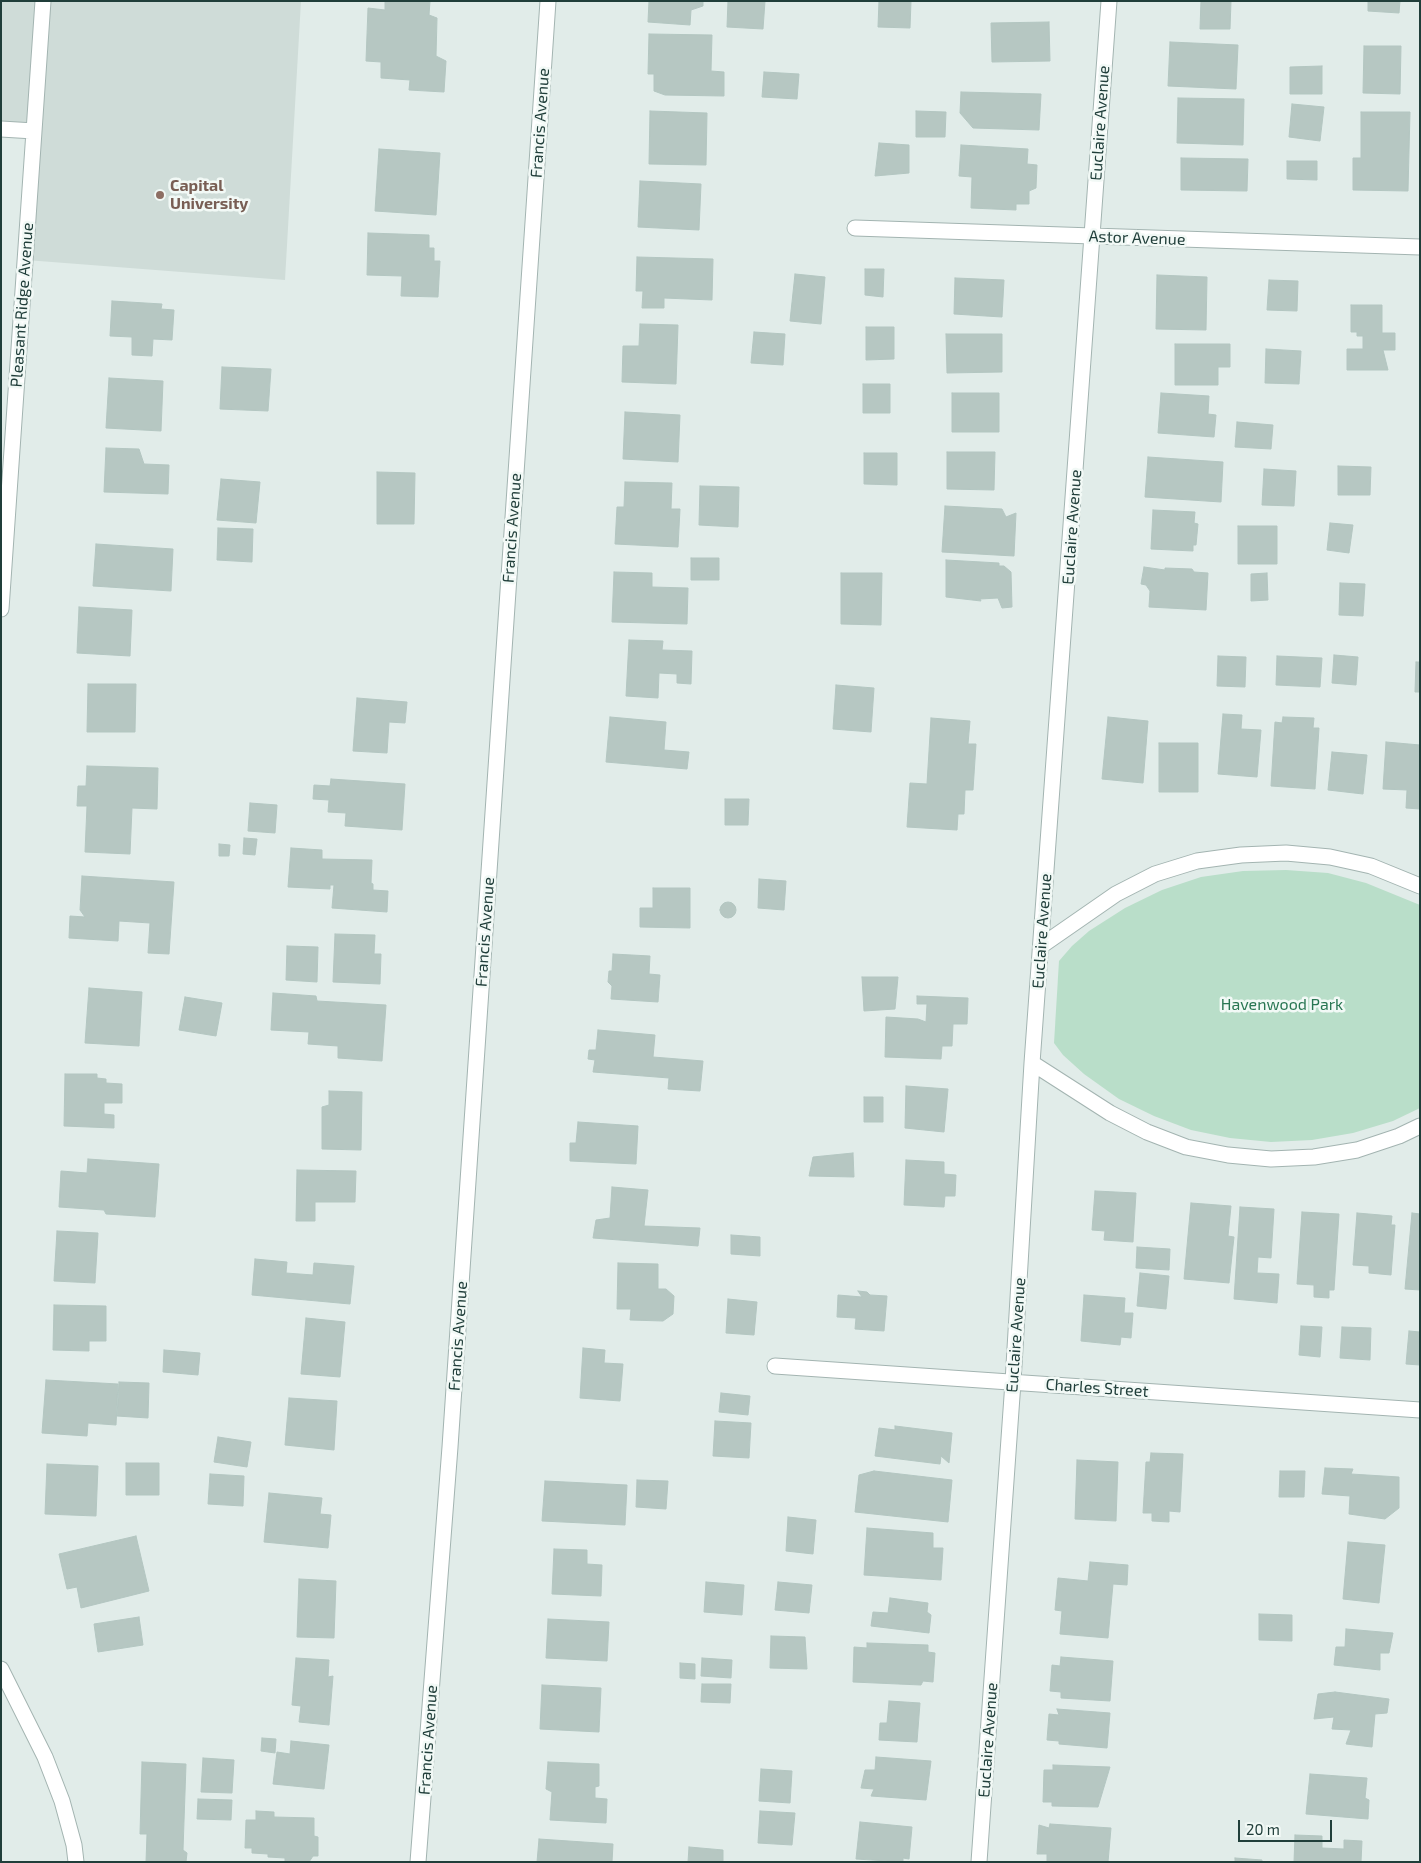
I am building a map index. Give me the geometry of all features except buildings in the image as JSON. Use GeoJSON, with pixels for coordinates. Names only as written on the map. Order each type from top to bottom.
{"type":"FeatureCollection","features":[{"type":"Feature","properties":{"kind":"street","name":"Pleasant Ridge Avenue"},"geometry":{"type":"LineString","coordinates":[[1,609],[43,1]]}},
{"type":"Feature","properties":{"kind":"street","name":"Francis Avenue"},"geometry":{"type":"LineString","coordinates":[[418,1862],[450,1446],[548,1]]}},
{"type":"Feature","properties":{"kind":"street","name":"Euclaire Avenue"},"geometry":{"type":"LineString","coordinates":[[979,1862],[1013,1382],[1032,1063],[1109,1]]}},
{"type":"Feature","properties":{"kind":"street"},"geometry":{"type":"LineString","coordinates":[[1,129],[34,131]]}},
{"type":"Feature","properties":{"kind":"street","name":"Astor Avenue"},"geometry":{"type":"LineString","coordinates":[[854,228],[1420,247]]}},
{"type":"Feature","properties":{"kind":"street"},"geometry":{"type":"LineString","coordinates":[[1041,946],[1116,894],[1155,874],[1197,861],[1286,852],[1330,857],[1371,866],[1420,886]]}},
{"type":"Feature","properties":{"kind":"street"},"geometry":{"type":"LineString","coordinates":[[1032,1063],[1110,1113],[1147,1132],[1186,1147],[1228,1156],[1271,1159],[1314,1157],[1358,1150],[1399,1136],[1420,1126]]}},
{"type":"Feature","properties":{"kind":"street","name":"Charles Street"},"geometry":{"type":"LineString","coordinates":[[775,1366],[1420,1410]]}},
{"type":"Feature","properties":{"kind":"street"},"geometry":{"type":"LineString","coordinates":[[1,1669],[45,1757],[62,1801],[74,1845],[76,1862]]}},
{"type":"Feature","properties":{"kind":"shaded area","name":"Capital University"},"geometry":{"type":"Polygon","coordinates":[[[1,1],[301,1],[285,280],[26,260],[34,132],[1,129],[1,1]]]}},
{"type":"Feature","properties":{"kind":"green space","name":"Havenwood Park"},"geometry":{"type":"Polygon","coordinates":[[[1286,870],[1328,873],[1366,883],[1420,905],[1420,1108],[1393,1121],[1353,1133],[1312,1140],[1271,1142],[1230,1138],[1191,1130],[1154,1116],[1119,1099],[1084,1074],[1063,1055],[1054,1043],[1059,961],[1089,931],[1125,908],[1162,890],[1201,877],[1243,871],[1286,870]]]}},
{"type":"Feature","properties":{"kind":"place","name":"Capital University"},"geometry":{"type":"Point","coordinates":[160,195]}}]}
